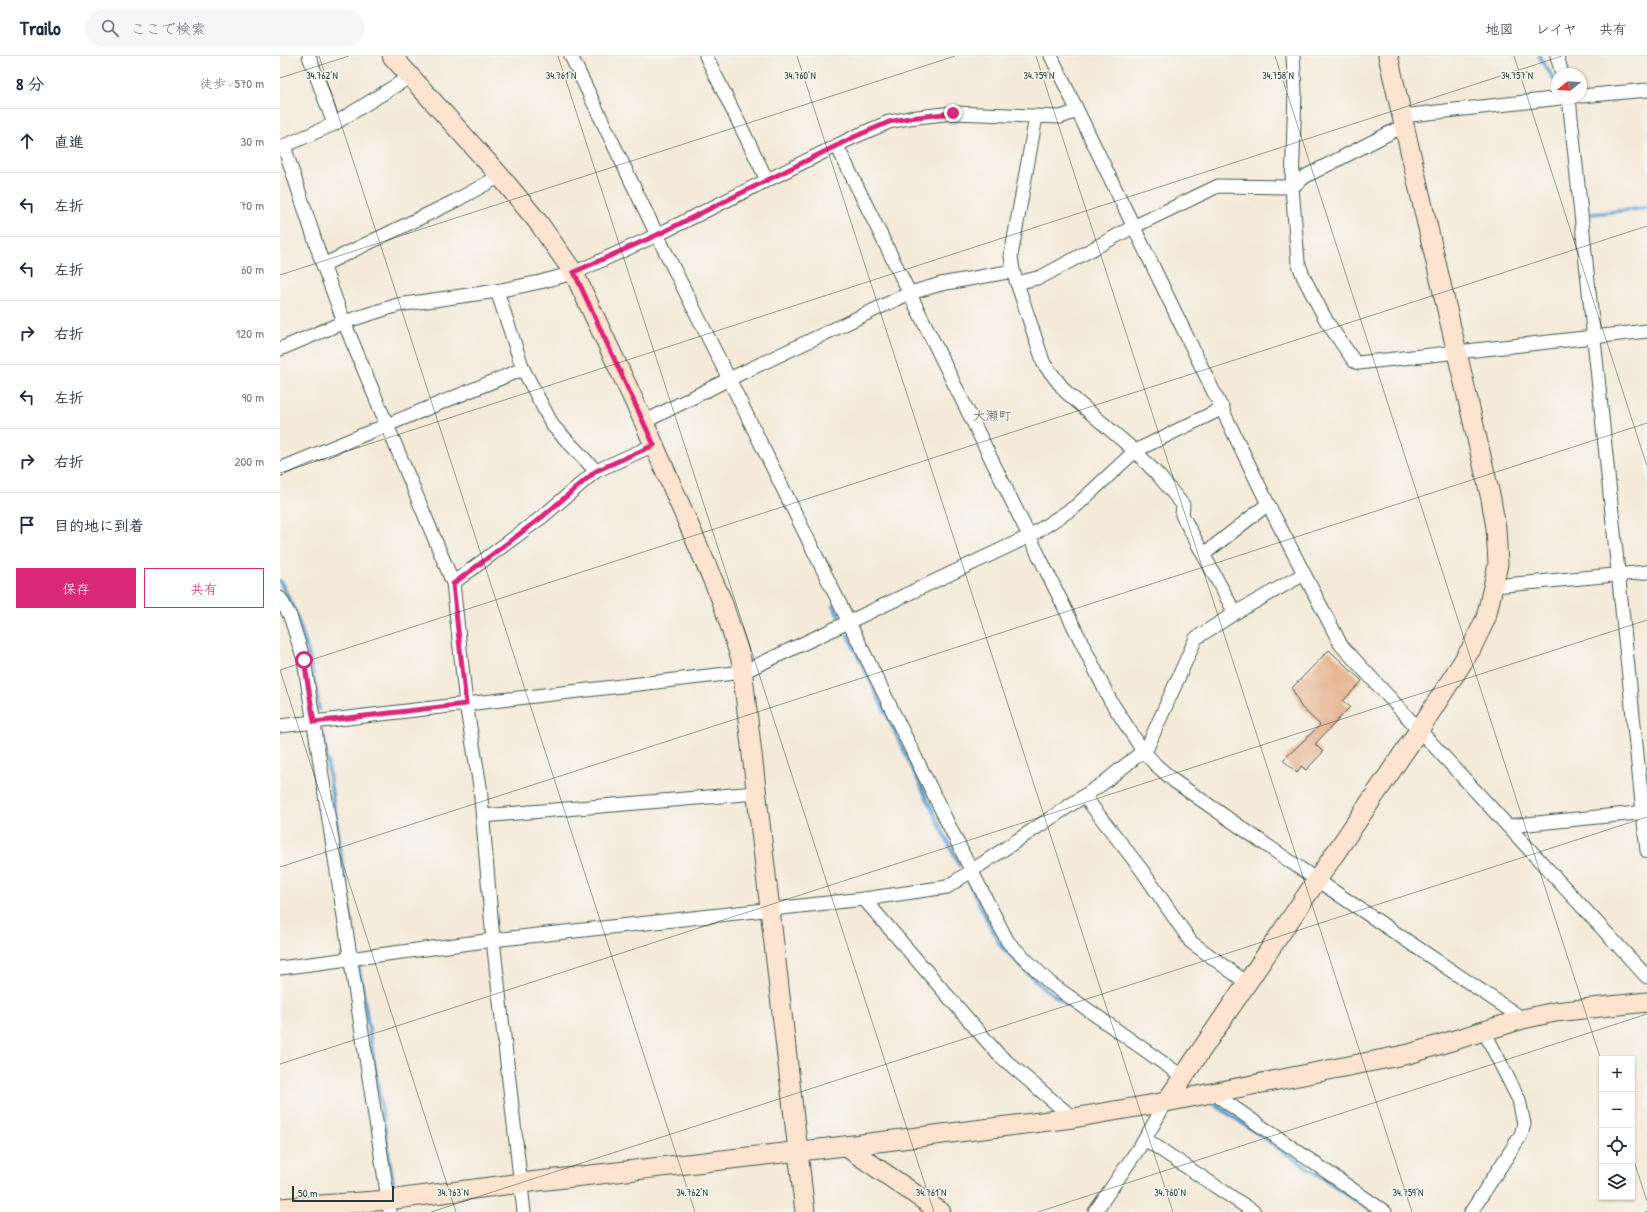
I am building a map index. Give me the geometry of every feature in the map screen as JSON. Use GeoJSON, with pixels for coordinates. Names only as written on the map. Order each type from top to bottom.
{"type":"FeatureCollection","features":[{"type":"Feature","properties":{"kind":"street"},"geometry":{"type":"LineString","coordinates":[[309,56],[334,124]]}},
{"type":"Feature","properties":{"kind":"street"},"geometry":{"type":"LineString","coordinates":[[392,56],[500,176],[538,222],[574,272],[644,422],[722,601],[741,659],[743,672],[805,1212]]}},
{"type":"Feature","properties":{"kind":"street"},"geometry":{"type":"LineString","coordinates":[[571,56],[657,235],[1008,942],[1050,984],[1183,1077]]}},
{"type":"Feature","properties":{"kind":"street"},"geometry":{"type":"LineString","coordinates":[[706,56],[766,180]]}},
{"type":"Feature","properties":{"kind":"street"},"geometry":{"type":"LineString","coordinates":[[1051,56],[1133,227],[1223,408],[1268,504],[1341,645],[1647,977]]}},
{"type":"Feature","properties":{"kind":"street"},"geometry":{"type":"LineString","coordinates":[[1293,56],[1295,92],[1292,187],[1298,262],[1304,278],[1327,322],[1354,361],[1358,362],[1458,352],[1647,331]]}},
{"type":"Feature","properties":{"kind":"street"},"geometry":{"type":"LineString","coordinates":[[1095,1212],[1145,1139],[1166,1102],[1419,730],[1471,649],[1486,618],[1498,564],[1496,528],[1491,499],[1388,56]]}},
{"type":"Feature","properties":{"kind":"street"},"geometry":{"type":"LineString","coordinates":[[1557,56],[1560,68]]}},
{"type":"Feature","properties":{"kind":"street"},"geometry":{"type":"LineString","coordinates":[[411,76],[334,124],[284,146],[323,265],[344,322],[453,584],[466,704],[480,786],[493,940],[524,1212]]}},
{"type":"Feature","properties":{"kind":"street"},"geometry":{"type":"LineString","coordinates":[[1587,95],[1647,90]]}},
{"type":"Feature","properties":{"kind":"street"},"geometry":{"type":"LineString","coordinates":[[644,422],[729,379],[910,293],[941,284],[1015,277],[1041,277],[1133,227],[1218,186],[1292,187],[1306,176],[1403,120],[1551,99]]}},
{"type":"Feature","properties":{"kind":"street"},"geometry":{"type":"LineString","coordinates":[[1570,104],[1618,575],[1645,812],[1647,851]]}},
{"type":"Feature","properties":{"kind":"street"},"geometry":{"type":"LineString","coordinates":[[280,349],[344,322],[398,305],[497,291],[540,282],[574,272],[657,235],[766,180],[889,122],[953,113],[1061,117],[1077,111]]}},
{"type":"Feature","properties":{"kind":"street"},"geometry":{"type":"LineString","coordinates":[[1036,116],[1011,256],[1015,277],[1044,364],[1066,392],[1135,451],[1159,476],[1183,505],[1182,515],[1235,613]]}},
{"type":"Feature","properties":{"kind":"street"},"geometry":{"type":"LineString","coordinates":[[837,146],[1110,700],[1143,751],[1174,781],[1317,880],[1523,1019]]}},
{"type":"Feature","properties":{"kind":"street"},"geometry":{"type":"LineString","coordinates":[[323,265],[454,201],[500,176]]}},
{"type":"Feature","properties":{"kind":"street"},"geometry":{"type":"LineString","coordinates":[[497,291],[523,369],[554,426],[596,471]]}},
{"type":"Feature","properties":{"kind":"street"},"geometry":{"type":"LineString","coordinates":[[280,469],[523,369]]}},
{"type":"Feature","properties":{"kind":"street"},"geometry":{"type":"LineString","coordinates":[[280,726],[743,672],[1030,536],[1076,506],[1135,451],[1223,408]]}},
{"type":"Feature","properties":{"kind":"street"},"geometry":{"type":"LineString","coordinates":[[453,584],[542,517],[596,471],[654,445]]}},
{"type":"Feature","properties":{"kind":"street"},"geometry":{"type":"LineString","coordinates":[[1204,554],[1268,504]]}},
{"type":"Feature","properties":{"kind":"street"},"geometry":{"type":"LineString","coordinates":[[1494,586],[1647,572]]}},
{"type":"Feature","properties":{"kind":"street"},"geometry":{"type":"LineString","coordinates":[[280,968],[493,940],[864,899],[947,887],[1102,784],[1147,748],[1196,638],[1235,613],[1304,574]]}},
{"type":"Feature","properties":{"kind":"street"},"geometry":{"type":"LineString","coordinates":[[280,598],[290,616],[304,660],[389,1206]]}},
{"type":"Feature","properties":{"kind":"street"},"geometry":{"type":"LineString","coordinates":[[483,816],[756,793]]}},
{"type":"Feature","properties":{"kind":"street"},"geometry":{"type":"LineString","coordinates":[[1084,796],[1141,870],[1191,942],[1247,983]]}},
{"type":"Feature","properties":{"kind":"street"},"geometry":{"type":"LineString","coordinates":[[1508,826],[1645,812]]}},
{"type":"Feature","properties":{"kind":"street"},"geometry":{"type":"LineString","coordinates":[[864,899],[998,1054],[1073,1118]]}},
{"type":"Feature","properties":{"kind":"street"},"geometry":{"type":"LineString","coordinates":[[280,1208],[389,1206],[521,1183],[1073,1118],[1166,1102],[1409,1054],[1523,1019],[1554,1012],[1647,1002]]}},
{"type":"Feature","properties":{"kind":"street"},"geometry":{"type":"LineString","coordinates":[[1470,1212],[1521,1135],[1524,1124],[1519,1100],[1484,1032]]}},
{"type":"Feature","properties":{"kind":"street"},"geometry":{"type":"LineString","coordinates":[[1213,1093],[1385,1212]]}},
{"type":"Feature","properties":{"kind":"street"},"geometry":{"type":"LineString","coordinates":[[1145,1139],[1254,1212]]}},
{"type":"Feature","properties":{"kind":"street"},"geometry":{"type":"LineString","coordinates":[[845,1146],[941,1212]]}},
{"type":"Feature","properties":{"kind":"building"},"geometry":{"type":"Polygon","coordinates":[[[1329,650],[1362,681],[1343,701],[1350,707],[1315,744],[1323,752],[1306,770],[1301,766],[1297,773],[1283,760],[1320,725],[1301,707],[1292,688],[1329,650]]]}},
{"type":"Feature","properties":{"kind":"waterway"},"geometry":{"type":"LineString","coordinates":[[1539,56],[1551,75]]}},
{"type":"Feature","properties":{"kind":"waterway"},"geometry":{"type":"LineString","coordinates":[[1592,214],[1647,208]]}},
{"type":"Feature","properties":{"kind":"waterway"},"geometry":{"type":"LineString","coordinates":[[280,581],[295,611],[306,643],[319,709]]}},
{"type":"Feature","properties":{"kind":"waterway"},"geometry":{"type":"LineString","coordinates":[[834,606],[838,615]]}},
{"type":"Feature","properties":{"kind":"waterway"},"geometry":{"type":"LineString","coordinates":[[848,635],[959,865]]}},
{"type":"Feature","properties":{"kind":"waterway"},"geometry":{"type":"LineString","coordinates":[[323,734],[355,945]]}},
{"type":"Feature","properties":{"kind":"waterway"},"geometry":{"type":"LineString","coordinates":[[970,885],[1000,945],[1041,986],[1089,1019]]}},
{"type":"Feature","properties":{"kind":"waterway"},"geometry":{"type":"LineString","coordinates":[[359,967],[394,1187]]}},
{"type":"Feature","properties":{"kind":"waterway"},"geometry":{"type":"LineString","coordinates":[[1214,1104],[1373,1212]]}},
{"type":"Feature","properties":{"kind":"district","name":"大瀬町"},"geometry":{"type":"Point","coordinates":[992,415]}},
{"type":"Feature","properties":{"kind":"route"},"geometry":{"type":"LineString","coordinates":[[304,660],[314,722],[466,704],[453,584],[542,517],[596,471],[654,445],[574,272],[657,235],[854,137],[889,122],[953,113]]}}]}
